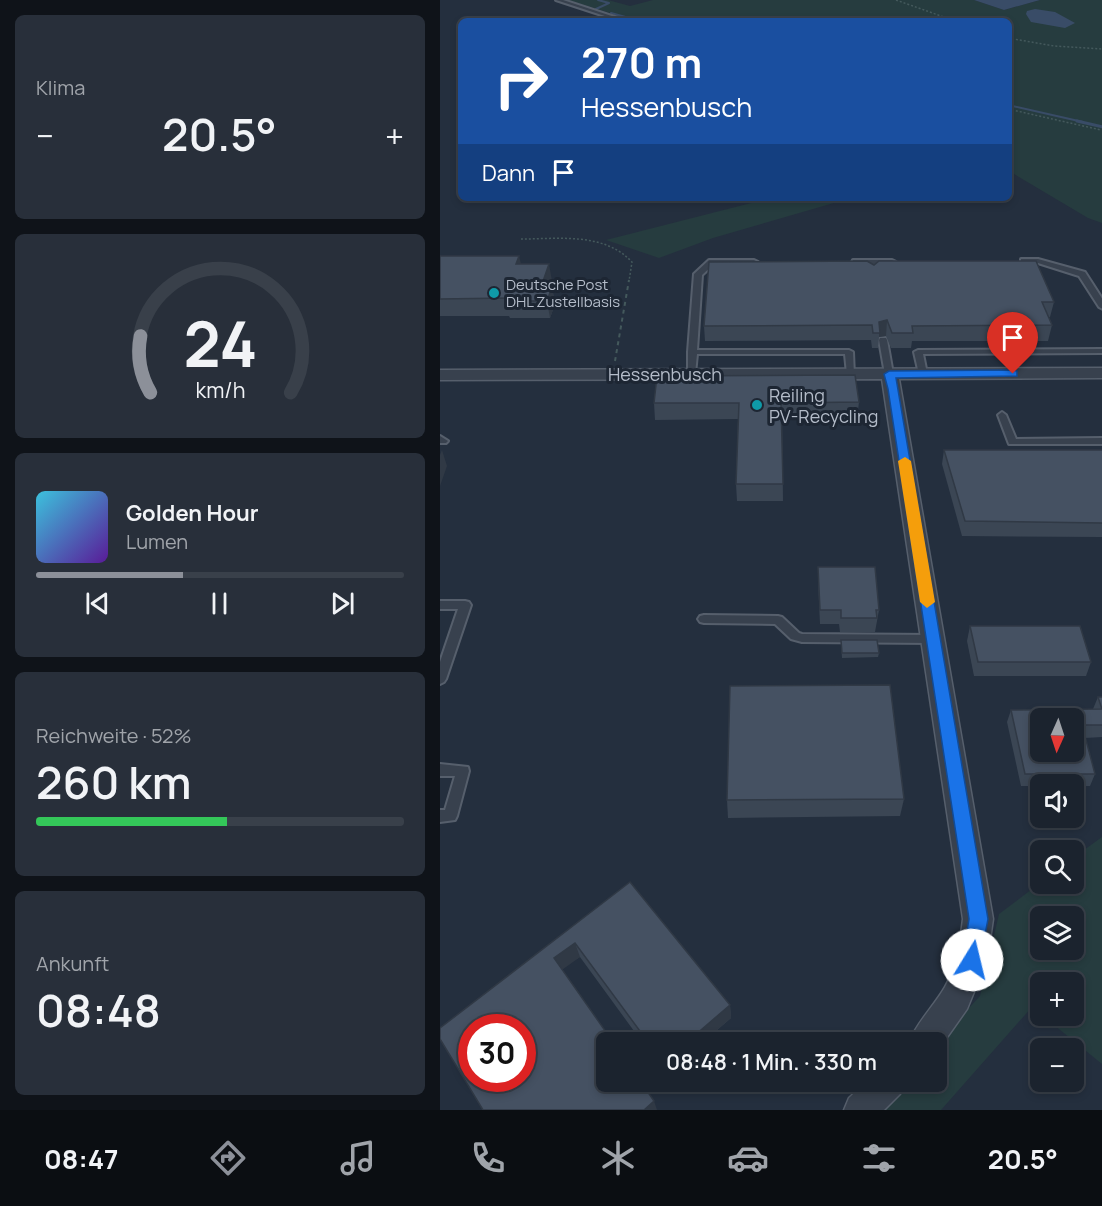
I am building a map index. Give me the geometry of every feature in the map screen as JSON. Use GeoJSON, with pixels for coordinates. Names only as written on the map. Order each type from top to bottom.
{"type":"FeatureCollection","features":[{"type":"Feature","properties":{"kind":"street","name":"Hessenbusch"},"geometry":{"type":"LineString","coordinates":[[440,375],[1103,373]]}},
{"type":"Feature","properties":{"kind":"street"},"geometry":{"type":"LineString","coordinates":[[889,374],[894,389],[978,919],[972,960],[956,998],[932,1032]]}},
{"type":"Feature","properties":{"kind":"street"},"geometry":{"type":"LineString","coordinates":[[861,1110],[878,1092]]}},
{"type":"Feature","properties":{"kind":"lane"},"geometry":{"type":"LineString","coordinates":[[558,0],[615,18]]}},
{"type":"Feature","properties":{"kind":"lane"},"geometry":{"type":"LineString","coordinates":[[1015,261],[1038,261],[1082,274],[1103,307]]}},
{"type":"Feature","properties":{"kind":"lane"},"geometry":{"type":"LineString","coordinates":[[691,374],[698,274],[712,262],[768,262]]}},
{"type":"Feature","properties":{"kind":"lane"},"geometry":{"type":"LineString","coordinates":[[847,262],[870,266],[903,262]]}},
{"type":"Feature","properties":{"kind":"lane"},"geometry":{"type":"LineString","coordinates":[[883,340],[889,374]]}},
{"type":"Feature","properties":{"kind":"lane"},"geometry":{"type":"LineString","coordinates":[[923,374],[918,352],[1103,351]]}},
{"type":"Feature","properties":{"kind":"lane"},"geometry":{"type":"LineString","coordinates":[[692,352],[849,352],[851,374]]}},
{"type":"Feature","properties":{"kind":"lane"},"geometry":{"type":"LineString","coordinates":[[1002,415],[1012,442],[1103,441]]}},
{"type":"Feature","properties":{"kind":"lane"},"geometry":{"type":"LineString","coordinates":[[440,605],[465,605],[440,679]]}},
{"type":"Feature","properties":{"kind":"lane"},"geometry":{"type":"LineString","coordinates":[[704,619],[778,620],[795,636],[802,638],[934,639]]}},
{"type":"Feature","properties":{"kind":"lane"},"geometry":{"type":"LineString","coordinates":[[440,770],[462,771],[450,816],[440,816]]}},
{"type":"Feature","properties":{"kind":"path"},"geometry":{"type":"LineString","coordinates":[[896,0],[947,18]]}},
{"type":"Feature","properties":{"kind":"path"},"geometry":{"type":"LineString","coordinates":[[1012,39],[1054,46],[1103,49]]}},
{"type":"Feature","properties":{"kind":"path"},"geometry":{"type":"LineString","coordinates":[[1012,110],[1101,130]]}},
{"type":"Feature","properties":{"kind":"path"},"geometry":{"type":"LineString","coordinates":[[521,240],[595,241],[618,249],[629,256],[632,262],[612,375]]}},
{"type":"Feature","properties":{"kind":"green space"},"geometry":{"type":"Polygon","coordinates":[[[568,0],[608,0],[630,6],[653,0],[974,0],[1004,10],[1040,0],[1102,0],[1102,223],[1088,218],[1012,173],[1012,18],[626,18],[568,0]]]}},
{"type":"Feature","properties":{"kind":"green space"},"geometry":{"type":"Polygon","coordinates":[[[759,201],[841,201],[713,238],[659,258],[606,240],[759,201]]]}},
{"type":"Feature","properties":{"kind":"green space"},"geometry":{"type":"Polygon","coordinates":[[[1102,837],[1102,1064],[1084,1049],[1084,1038],[1070,1038],[1055,1026],[1084,1026],[1084,972],[1030,972],[1030,1009],[941,1110],[876,1110],[893,1092],[947,1092],[947,1032],[980,996],[999,914],[1030,891],[1030,894],[1084,894],[1084,850],[1102,837]]]}},
{"type":"Feature","properties":{"kind":"water"},"geometry":{"type":"Polygon","coordinates":[[[974,0],[1040,0],[1004,10],[974,0]]]}},
{"type":"Feature","properties":{"kind":"water"},"geometry":{"type":"Polygon","coordinates":[[[1035,9],[1055,12],[1075,23],[1065,28],[1031,22],[1026,14],[1027,11],[1035,9]]]}},
{"type":"Feature","properties":{"kind":"building"},"geometry":{"type":"Polygon","coordinates":[[[440,256],[519,256],[516,264],[549,264],[541,287],[552,287],[547,301],[506,301],[507,298],[440,299],[440,256]]]}},
{"type":"Feature","properties":{"kind":"building"},"geometry":{"type":"Polygon","coordinates":[[[867,261],[874,265],[879,261],[1036,261],[1054,302],[1042,302],[1052,325],[912,326],[913,333],[892,333],[887,320],[879,322],[880,333],[873,333],[872,325],[704,326],[709,262],[867,261]]]}},
{"type":"Feature","properties":{"kind":"building"},"geometry":{"type":"Polygon","coordinates":[[[855,375],[859,402],[781,403],[783,484],[736,484],[739,403],[654,403],[657,376],[855,375]]]}},
{"type":"Feature","properties":{"kind":"building"},"geometry":{"type":"Polygon","coordinates":[[[944,450],[1103,450],[1103,523],[965,521],[944,450]]]}},
{"type":"Feature","properties":{"kind":"building"},"geometry":{"type":"Polygon","coordinates":[[[818,567],[875,567],[879,610],[876,610],[877,618],[841,618],[841,610],[820,610],[818,567]]]}},
{"type":"Feature","properties":{"kind":"building"},"geometry":{"type":"Polygon","coordinates":[[[970,626],[1080,626],[1091,662],[978,662],[970,626]]]}},
{"type":"Feature","properties":{"kind":"building"},"geometry":{"type":"Polygon","coordinates":[[[841,640],[877,640],[879,653],[842,653],[841,640]]]}},
{"type":"Feature","properties":{"kind":"building"},"geometry":{"type":"Polygon","coordinates":[[[890,685],[904,799],[727,800],[730,686],[890,685]]]}},
{"type":"Feature","properties":{"kind":"building"},"geometry":{"type":"Polygon","coordinates":[[[1098,697],[1103,697],[1103,725],[1084,725],[1084,709],[1102,709],[1098,697]]]}},
{"type":"Feature","properties":{"kind":"building"},"geometry":{"type":"Polygon","coordinates":[[[1011,710],[1030,710],[1030,762],[1084,762],[1084,733],[1095,774],[1025,774],[1011,710]]]}},
{"type":"Feature","properties":{"kind":"building"},"geometry":{"type":"Polygon","coordinates":[[[630,882],[730,1005],[699,1032],[641,1032],[575,943],[554,958],[606,1032],[596,1032],[596,1092],[648,1092],[654,1101],[644,1110],[483,1110],[472,1092],[536,1092],[536,1014],[458,1014],[630,882]]]}},
{"type":"Feature","properties":{"kind":"building"},"geometry":{"type":"Polygon","coordinates":[[[458,1014],[458,1069],[440,1039],[440,1028],[458,1014]]]}},
{"type":"Feature","properties":{"kind":"waterway"},"geometry":{"type":"LineString","coordinates":[[596,9],[609,3],[598,0]]}},
{"type":"Feature","properties":{"kind":"waterway"},"geometry":{"type":"LineString","coordinates":[[611,13],[629,18]]}},
{"type":"Feature","properties":{"kind":"waterway"},"geometry":{"type":"LineString","coordinates":[[1012,106],[1083,122]]}},
{"type":"Feature","properties":{"kind":"waterway"},"geometry":{"type":"LineString","coordinates":[[1077,121],[1103,127]]}},
{"type":"Feature","properties":{"kind":"slow traffic"},"geometry":{"type":"LineString","coordinates":[[905,461],[927,602]]}},
{"type":"Feature","properties":{"kind":"place","name":"Deutsche Post DHL Zustellbasis"},"geometry":{"type":"Point","coordinates":[494,293]}},
{"type":"Feature","properties":{"kind":"place","name":"Reiling PV-Recycling"},"geometry":{"type":"Point","coordinates":[757,405]}},
{"type":"Feature","properties":{"kind":"route"},"geometry":{"type":"LineString","coordinates":[[972,960],[978,919],[894,389],[889,374],[1013,374]]}}]}
